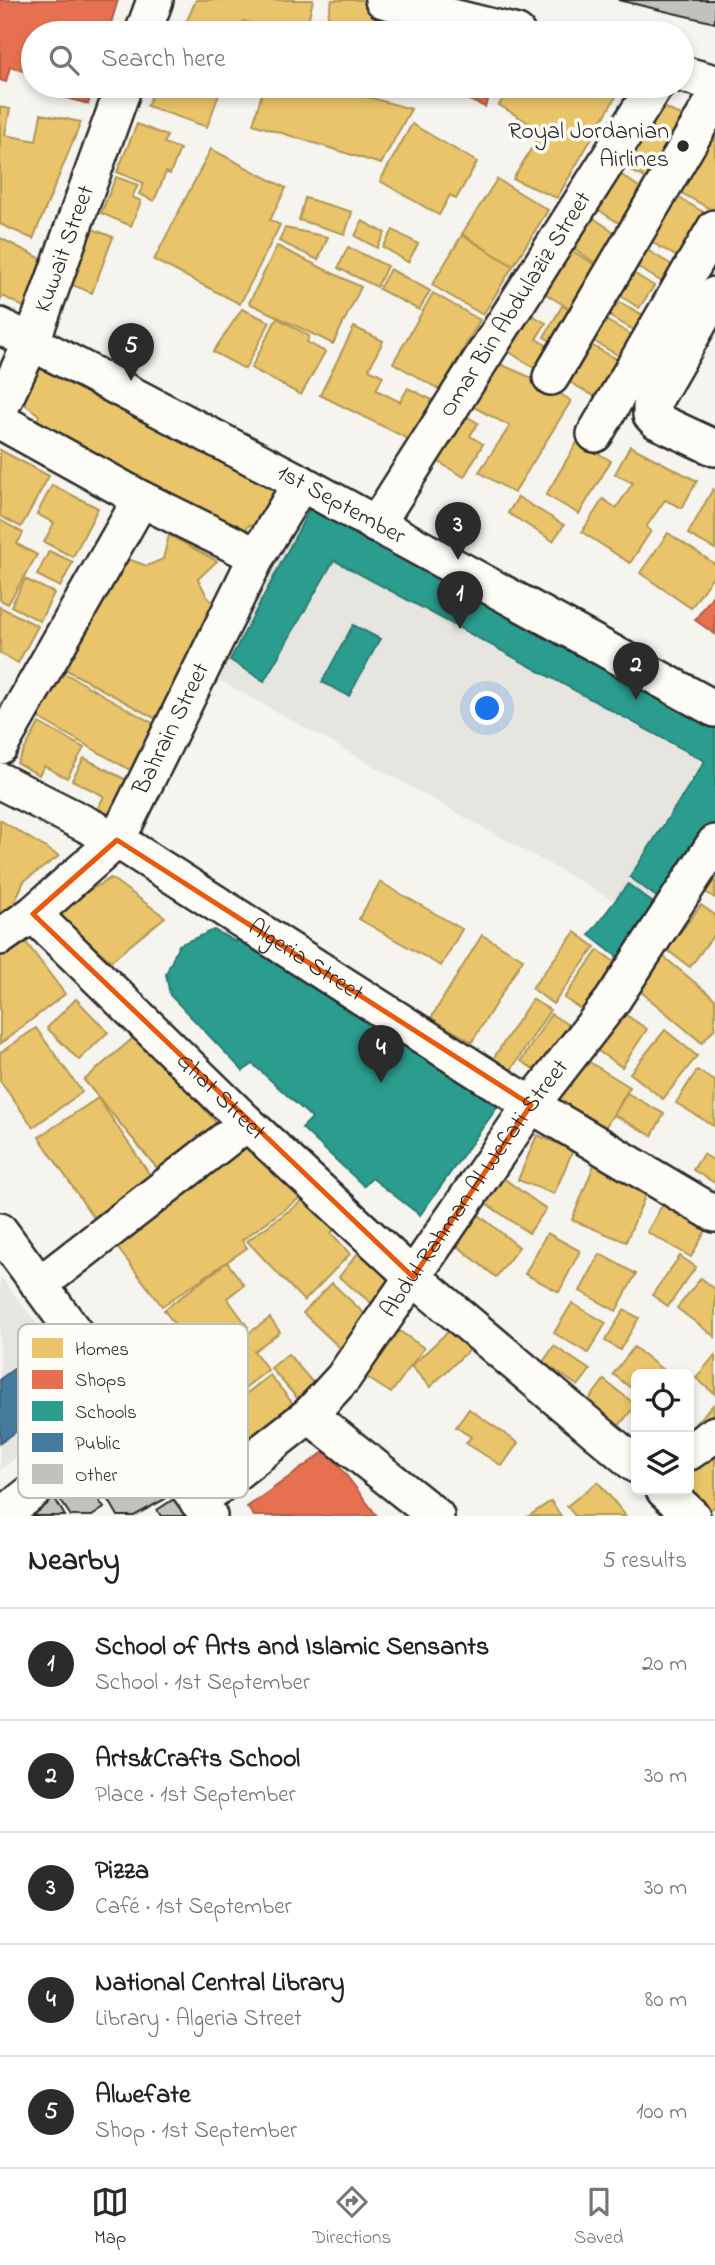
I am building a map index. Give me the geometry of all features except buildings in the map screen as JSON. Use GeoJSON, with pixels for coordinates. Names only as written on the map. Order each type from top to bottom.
{"type":"FeatureCollection","features":[{"type":"Feature","properties":{"kind":"street"},"geometry":{"type":"LineString","coordinates":[[147,21],[155,0]]}},
{"type":"Feature","properties":{"kind":"street"},"geometry":{"type":"LineString","coordinates":[[383,0],[470,10],[492,21]]}},
{"type":"Feature","properties":{"kind":"street"},"geometry":{"type":"LineString","coordinates":[[694,77],[715,83]]}},
{"type":"Feature","properties":{"kind":"street"},"geometry":{"type":"LineString","coordinates":[[551,377],[715,97]]}},
{"type":"Feature","properties":{"kind":"street","name":"Kuwait Street"},"geometry":{"type":"LineString","coordinates":[[0,409],[32,341],[120,98]]}},
{"type":"Feature","properties":{"kind":"street","name":"Omar Bin Abdulaziz Street"},"geometry":{"type":"LineString","coordinates":[[376,525],[647,98]]}},
{"type":"Feature","properties":{"kind":"street"},"geometry":{"type":"LineString","coordinates":[[595,434],[715,228]]}},
{"type":"Feature","properties":{"kind":"street"},"geometry":{"type":"LineString","coordinates":[[715,295],[701,352],[651,406],[652,415],[657,421],[715,448]]}},
{"type":"Feature","properties":{"kind":"street","name":"1st September"},"geometry":{"type":"LineString","coordinates":[[0,326],[301,483],[715,709]]}},
{"type":"Feature","properties":{"kind":"street"},"geometry":{"type":"LineString","coordinates":[[0,421],[141,499],[257,556]]}},
{"type":"Feature","properties":{"kind":"street","name":"Bahrain Street"},"geometry":{"type":"LineString","coordinates":[[0,937],[33,914],[117,840],[257,556],[301,483]]}},
{"type":"Feature","properties":{"kind":"street"},"geometry":{"type":"LineString","coordinates":[[0,746],[141,499]]}},
{"type":"Feature","properties":{"kind":"street","name":"Algeria Street"},"geometry":{"type":"LineString","coordinates":[[0,781],[117,840],[531,1105],[715,1214]]}},
{"type":"Feature","properties":{"kind":"street","name":"Abdul Rahman Al Wefati Street"},"geometry":{"type":"LineString","coordinates":[[248,1470],[309,1415],[343,1378],[531,1105],[612,1001],[715,843]]}},
{"type":"Feature","properties":{"kind":"street","name":"Ghat Street"},"geometry":{"type":"LineString","coordinates":[[33,914],[247,1123],[413,1277],[631,1461]]}},
{"type":"Feature","properties":{"kind":"street"},"geometry":{"type":"LineString","coordinates":[[39,1285],[247,1123]]}},
{"type":"Feature","properties":{"kind":"street"},"geometry":{"type":"LineString","coordinates":[[0,1231],[68,1324]]}},
{"type":"Feature","properties":{"kind":"street"},"geometry":{"type":"LineString","coordinates":[[309,1415],[436,1516]]}},
{"type":"Feature","properties":{"kind":"street"},"geometry":{"type":"LineString","coordinates":[[694,1449],[715,1434]]}},
{"type":"Feature","properties":{"kind":"street"},"geometry":{"type":"LineString","coordinates":[[669,1495],[692,1516]]}},
{"type":"Feature","properties":{"kind":"street"},"geometry":{"type":"LineString","coordinates":[[2,1516],[24,1498]]}},
{"type":"Feature","properties":{"kind":"highlighted area"},"geometry":{"type":"Polygon","coordinates":[[[117,840],[531,1105],[413,1277],[33,914],[117,840]]]}},
{"type":"Feature","properties":{"kind":"shaded area"},"geometry":{"type":"Polygon","coordinates":[[[303,488],[715,713],[715,835],[658,925],[200,669],[303,488]]]}},
{"type":"Feature","properties":{"kind":"shaded area"},"geometry":{"type":"Polygon","coordinates":[[[0,1276],[37,1324],[18,1324],[18,1456],[0,1470],[0,1276]]]}},
{"type":"Feature","properties":{"kind":"place","name":"Royal Jordanian Airlines"},"geometry":{"type":"Point","coordinates":[683,146]}},
{"type":"Feature","properties":{"kind":"place","name":"Alwefate"},"geometry":{"type":"Point","coordinates":[131,381]}},
{"type":"Feature","properties":{"kind":"place","name":"Pizza"},"geometry":{"type":"Point","coordinates":[458,560]}},
{"type":"Feature","properties":{"kind":"place","name":"School of Arts and Islamic Sensants"},"geometry":{"type":"Point","coordinates":[460,629]}},
{"type":"Feature","properties":{"kind":"place","name":"Arts&Crafts School"},"geometry":{"type":"Point","coordinates":[636,700]}},
{"type":"Feature","properties":{"kind":"place","name":"National Central Library"},"geometry":{"type":"Point","coordinates":[381,1083]}}]}
